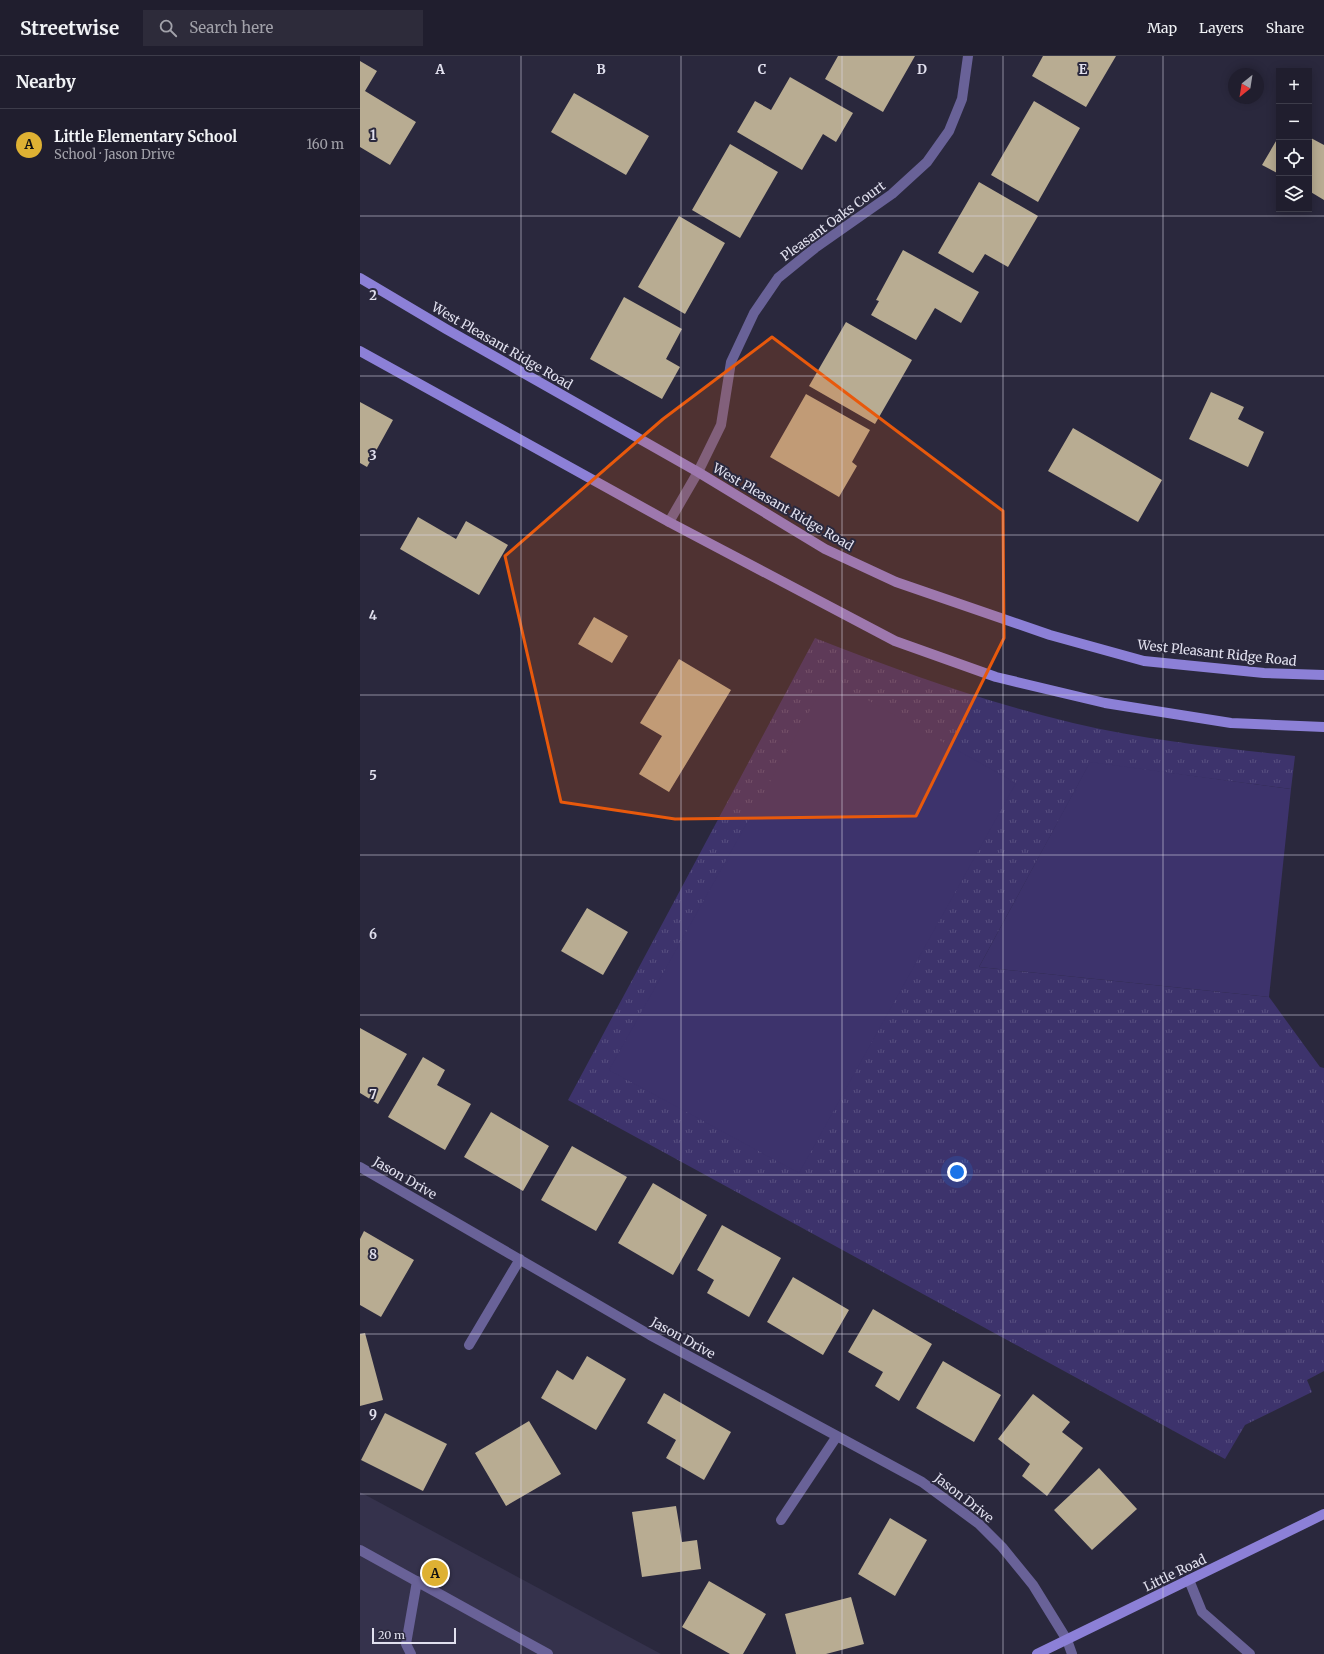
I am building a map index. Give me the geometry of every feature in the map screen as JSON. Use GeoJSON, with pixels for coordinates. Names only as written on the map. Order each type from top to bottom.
{"type":"FeatureCollection","features":[{"type":"Feature","properties":{"kind":"main road","name":"West Pleasant Ridge Road"},"geometry":{"type":"LineString","coordinates":[[360,278],[453,333],[698,472],[825,549],[896,582],[1050,635],[1144,660],[1264,673],[1324,675]]}},
{"type":"Feature","properties":{"kind":"main road"},"geometry":{"type":"LineString","coordinates":[[360,351],[669,522],[895,641],[996,677],[1105,703],[1231,723],[1324,727]]}},
{"type":"Feature","properties":{"kind":"main road","name":"Little Road"},"geometry":{"type":"LineString","coordinates":[[1038,1654],[1324,1514]]}},
{"type":"Feature","properties":{"kind":"street","name":"Pleasant Oaks Court"},"geometry":{"type":"LineString","coordinates":[[669,522],[698,472],[721,425],[731,362],[754,313],[778,278],[815,248],[892,194],[927,162],[949,131],[962,99],[968,56]]}},
{"type":"Feature","properties":{"kind":"street","name":"Jason Drive"},"geometry":{"type":"LineString","coordinates":[[360,1166],[650,1335],[922,1482],[979,1524],[1002,1547],[1033,1585],[1067,1640],[1072,1654]]}},
{"type":"Feature","properties":{"kind":"street"},"geometry":{"type":"LineString","coordinates":[[469,1345],[520,1259]]}},
{"type":"Feature","properties":{"kind":"street"},"geometry":{"type":"LineString","coordinates":[[781,1520],[837,1436]]}},
{"type":"Feature","properties":{"kind":"street"},"geometry":{"type":"LineString","coordinates":[[360,1550],[548,1654]]}},
{"type":"Feature","properties":{"kind":"street"},"geometry":{"type":"LineString","coordinates":[[1189,1580],[1202,1612],[1250,1654]]}},
{"type":"Feature","properties":{"kind":"street"},"geometry":{"type":"LineString","coordinates":[[411,1654],[406,1644],[417,1581]]}},
{"type":"Feature","properties":{"kind":"highlighted area"},"geometry":{"type":"Polygon","coordinates":[[[772,337],[1003,511],[1004,638],[916,816],[675,819],[561,802],[505,556],[663,419],[772,337]]]}},
{"type":"Feature","properties":{"kind":"shaded area"},"geometry":{"type":"Polygon","coordinates":[[[360,1492],[661,1654],[360,1654],[360,1492]]]}},
{"type":"Feature","properties":{"kind":"green space"},"geometry":{"type":"Polygon","coordinates":[[[815,638],[942,685],[1040,715],[1100,729],[1156,739],[1211,747],[1295,756],[1291,789],[1090,763],[979,967],[1269,997],[1320,1067],[1324,1068],[1324,1371],[1307,1380],[1312,1392],[1245,1425],[1225,1459],[568,1100],[815,638]]]}},
{"type":"Feature","properties":{"kind":"green space"},"geometry":{"type":"Polygon","coordinates":[[[828,678],[1016,783],[799,1173],[609,1070],[828,678]]]}},
{"type":"Feature","properties":{"kind":"green space"},"geometry":{"type":"Polygon","coordinates":[[[1090,762],[1291,789],[1269,997],[979,967],[1090,762]]]}},
{"type":"Feature","properties":{"kind":"building"},"geometry":{"type":"Polygon","coordinates":[[[838,56],[915,56],[883,112],[825,79],[838,56]]]}},
{"type":"Feature","properties":{"kind":"building"},"geometry":{"type":"Polygon","coordinates":[[[1043,56],[1116,56],[1086,107],[1032,76],[1043,56]]]}},
{"type":"Feature","properties":{"kind":"building"},"geometry":{"type":"Polygon","coordinates":[[[360,61],[377,71],[365,91],[416,122],[390,165],[360,147],[360,61]]]}},
{"type":"Feature","properties":{"kind":"building"},"geometry":{"type":"Polygon","coordinates":[[[790,77],[853,113],[836,142],[823,134],[802,170],[737,132],[755,101],[771,110],[790,77]]]}},
{"type":"Feature","properties":{"kind":"building"},"geometry":{"type":"Polygon","coordinates":[[[574,93],[649,136],[626,175],[551,132],[574,93]]]}},
{"type":"Feature","properties":{"kind":"building"},"geometry":{"type":"Polygon","coordinates":[[[1034,101],[1080,128],[1038,202],[991,175],[1034,101]]]}},
{"type":"Feature","properties":{"kind":"building"},"geometry":{"type":"Polygon","coordinates":[[[1312,139],[1324,145],[1324,200],[1312,193],[1312,139]]]}},
{"type":"Feature","properties":{"kind":"building"},"geometry":{"type":"Polygon","coordinates":[[[1276,141],[1276,172],[1262,165],[1276,141]]]}},
{"type":"Feature","properties":{"kind":"building"},"geometry":{"type":"Polygon","coordinates":[[[730,144],[778,172],[740,238],[692,210],[730,144]]]}},
{"type":"Feature","properties":{"kind":"building"},"geometry":{"type":"Polygon","coordinates":[[[979,182],[1038,216],[1008,267],[985,254],[973,273],[938,253],[979,182]]]}},
{"type":"Feature","properties":{"kind":"building"},"geometry":{"type":"Polygon","coordinates":[[[679,216],[725,243],[685,314],[638,287],[679,216]]]}},
{"type":"Feature","properties":{"kind":"building"},"geometry":{"type":"Polygon","coordinates":[[[903,250],[979,292],[961,323],[935,308],[916,340],[871,315],[879,301],[876,300],[903,250]]]}},
{"type":"Feature","properties":{"kind":"building"},"geometry":{"type":"Polygon","coordinates":[[[624,297],[682,329],[666,359],[680,367],[662,399],[590,359],[624,297]]]}},
{"type":"Feature","properties":{"kind":"building"},"geometry":{"type":"Polygon","coordinates":[[[846,322],[912,360],[875,424],[809,386],[846,322]]]}},
{"type":"Feature","properties":{"kind":"building"},"geometry":{"type":"Polygon","coordinates":[[[1211,392],[1244,407],[1238,419],[1264,432],[1248,467],[1189,439],[1211,392]]]}},
{"type":"Feature","properties":{"kind":"building"},"geometry":{"type":"Polygon","coordinates":[[[806,394],[870,430],[852,462],[857,466],[839,497],[770,457],[806,394]]]}},
{"type":"Feature","properties":{"kind":"building"},"geometry":{"type":"Polygon","coordinates":[[[360,402],[393,420],[367,467],[360,463],[360,402]]]}},
{"type":"Feature","properties":{"kind":"building"},"geometry":{"type":"Polygon","coordinates":[[[1073,428],[1162,480],[1138,522],[1048,471],[1073,428]]]}},
{"type":"Feature","properties":{"kind":"building"},"geometry":{"type":"Polygon","coordinates":[[[418,517],[456,539],[466,521],[508,545],[479,595],[400,549],[418,517]]]}},
{"type":"Feature","properties":{"kind":"building"},"geometry":{"type":"Polygon","coordinates":[[[594,617],[628,636],[612,663],[578,644],[594,617]]]}},
{"type":"Feature","properties":{"kind":"building"},"geometry":{"type":"Polygon","coordinates":[[[679,659],[731,690],[669,792],[639,774],[662,736],[640,723],[679,659]]]}},
{"type":"Feature","properties":{"kind":"building"},"geometry":{"type":"Polygon","coordinates":[[[587,908],[628,932],[603,975],[561,951],[587,908]]]}},
{"type":"Feature","properties":{"kind":"building"},"geometry":{"type":"Polygon","coordinates":[[[360,1028],[407,1054],[378,1104],[360,1093],[360,1028]]]}},
{"type":"Feature","properties":{"kind":"building"},"geometry":{"type":"Polygon","coordinates":[[[423,1057],[445,1070],[437,1085],[471,1104],[445,1150],[388,1117],[423,1057]]]}},
{"type":"Feature","properties":{"kind":"building"},"geometry":{"type":"Polygon","coordinates":[[[491,1112],[549,1146],[523,1191],[464,1157],[491,1112]]]}},
{"type":"Feature","properties":{"kind":"building"},"geometry":{"type":"Polygon","coordinates":[[[572,1146],[627,1177],[596,1231],[541,1200],[572,1146]]]}},
{"type":"Feature","properties":{"kind":"building"},"geometry":{"type":"Polygon","coordinates":[[[653,1183],[707,1215],[673,1275],[618,1243],[653,1183]]]}},
{"type":"Feature","properties":{"kind":"building"},"geometry":{"type":"Polygon","coordinates":[[[722,1225],[781,1258],[749,1317],[707,1293],[714,1280],[697,1270],[722,1225]]]}},
{"type":"Feature","properties":{"kind":"building"},"geometry":{"type":"Polygon","coordinates":[[[364,1231],[414,1260],[381,1317],[360,1305],[360,1239],[364,1231]]]}},
{"type":"Feature","properties":{"kind":"building"},"geometry":{"type":"Polygon","coordinates":[[[793,1277],[849,1310],[823,1355],[767,1322],[793,1277]]]}},
{"type":"Feature","properties":{"kind":"building"},"geometry":{"type":"Polygon","coordinates":[[[873,1309],[932,1344],[899,1401],[875,1386],[883,1372],[848,1352],[873,1309]]]}},
{"type":"Feature","properties":{"kind":"building"},"geometry":{"type":"Polygon","coordinates":[[[365,1333],[383,1400],[360,1406],[360,1334],[365,1333]]]}},
{"type":"Feature","properties":{"kind":"building"},"geometry":{"type":"Polygon","coordinates":[[[587,1356],[626,1379],[596,1430],[541,1398],[557,1370],[573,1380],[587,1356]]]}},
{"type":"Feature","properties":{"kind":"building"},"geometry":{"type":"Polygon","coordinates":[[[943,1361],[1001,1395],[974,1442],[916,1408],[943,1361]]]}},
{"type":"Feature","properties":{"kind":"building"},"geometry":{"type":"Polygon","coordinates":[[[664,1393],[731,1432],[704,1480],[666,1458],[676,1440],[647,1423],[664,1393]]]}},
{"type":"Feature","properties":{"kind":"building"},"geometry":{"type":"Polygon","coordinates":[[[1033,1394],[1070,1422],[1062,1432],[1083,1448],[1047,1496],[1022,1476],[1030,1464],[998,1439],[1033,1394]]]}},
{"type":"Feature","properties":{"kind":"building"},"geometry":{"type":"Polygon","coordinates":[[[385,1413],[447,1444],[423,1491],[361,1460],[385,1413]]]}},
{"type":"Feature","properties":{"kind":"building"},"geometry":{"type":"Polygon","coordinates":[[[529,1421],[561,1474],[506,1506],[475,1453],[529,1421]]]}},
{"type":"Feature","properties":{"kind":"building"},"geometry":{"type":"Polygon","coordinates":[[[1099,1468],[1137,1509],[1092,1550],[1054,1510],[1099,1468]]]}},
{"type":"Feature","properties":{"kind":"building"},"geometry":{"type":"Polygon","coordinates":[[[676,1506],[682,1542],[697,1540],[701,1569],[642,1577],[632,1512],[676,1506]]]}},
{"type":"Feature","properties":{"kind":"building"},"geometry":{"type":"Polygon","coordinates":[[[890,1518],[927,1540],[895,1596],[858,1574],[890,1518]]]}},
{"type":"Feature","properties":{"kind":"building"},"geometry":{"type":"Polygon","coordinates":[[[709,1581],[766,1614],[743,1654],[730,1654],[682,1627],[709,1581]]]}},
{"type":"Feature","properties":{"kind":"building"},"geometry":{"type":"Polygon","coordinates":[[[851,1597],[864,1644],[826,1654],[796,1654],[785,1614],[851,1597]]]}},
{"type":"Feature","properties":{"kind":"place","name":"Little Elementary School"},"geometry":{"type":"Point","coordinates":[435,1573]}}]}
